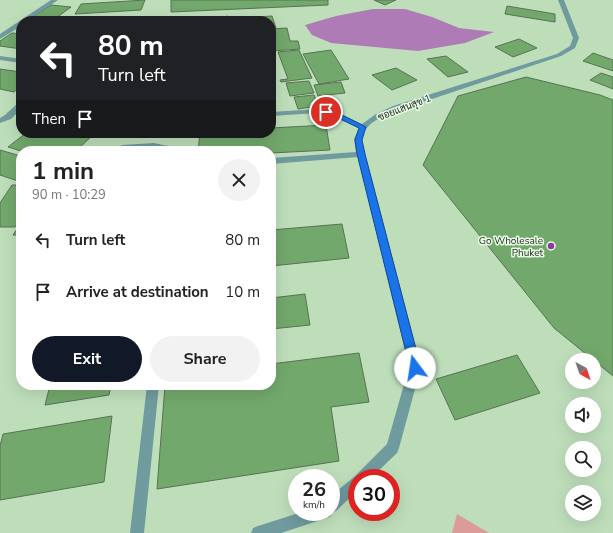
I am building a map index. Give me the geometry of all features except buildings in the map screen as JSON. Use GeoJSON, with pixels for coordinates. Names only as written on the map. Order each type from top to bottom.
{"type":"FeatureCollection","features":[{"type":"Feature","properties":{"kind":"street"},"geometry":{"type":"LineString","coordinates":[[31,16],[54,0]]}},
{"type":"Feature","properties":{"kind":"street","name":"ซอยแสนสุข 1"},"geometry":{"type":"LineString","coordinates":[[362,127],[377,116],[396,108],[558,55],[573,47],[576,38],[561,0]]}},
{"type":"Feature","properties":{"kind":"street"},"geometry":{"type":"LineString","coordinates":[[0,37],[16,26]]}},
{"type":"Feature","properties":{"kind":"street"},"geometry":{"type":"LineString","coordinates":[[0,58],[16,60]]}},
{"type":"Feature","properties":{"kind":"street"},"geometry":{"type":"LineString","coordinates":[[0,121],[16,109]]}},
{"type":"Feature","properties":{"kind":"street"},"geometry":{"type":"LineString","coordinates":[[276,114],[318,112],[334,114],[362,127],[358,140],[361,154],[415,368],[392,448],[370,469]]}},
{"type":"Feature","properties":{"kind":"street"},"geometry":{"type":"LineString","coordinates":[[276,161],[361,154]]}},
{"type":"Feature","properties":{"kind":"street"},"geometry":{"type":"LineString","coordinates":[[136,533],[152,390]]}},
{"type":"Feature","properties":{"kind":"street"},"geometry":{"type":"LineString","coordinates":[[340,498],[348,490]]}},
{"type":"Feature","properties":{"kind":"street"},"geometry":{"type":"LineString","coordinates":[[258,533],[296,521]]}},
{"type":"Feature","properties":{"kind":"shaded area"},"geometry":{"type":"Polygon","coordinates":[[[373,9],[405,9],[432,17],[459,28],[494,32],[465,43],[418,51],[331,43],[312,35],[305,25],[336,16],[373,9]]]}},
{"type":"Feature","properties":{"kind":"shaded area"},"geometry":{"type":"Polygon","coordinates":[[[457,514],[489,533],[452,533],[457,514]]]}},
{"type":"Feature","properties":{"kind":"place","name":"Go Wholesale Phuket"},"geometry":{"type":"Point","coordinates":[551,246]}},
{"type":"Feature","properties":{"kind":"route"},"geometry":{"type":"LineString","coordinates":[[326,112],[334,114],[362,127],[358,140],[361,154],[415,368]]}}]}
